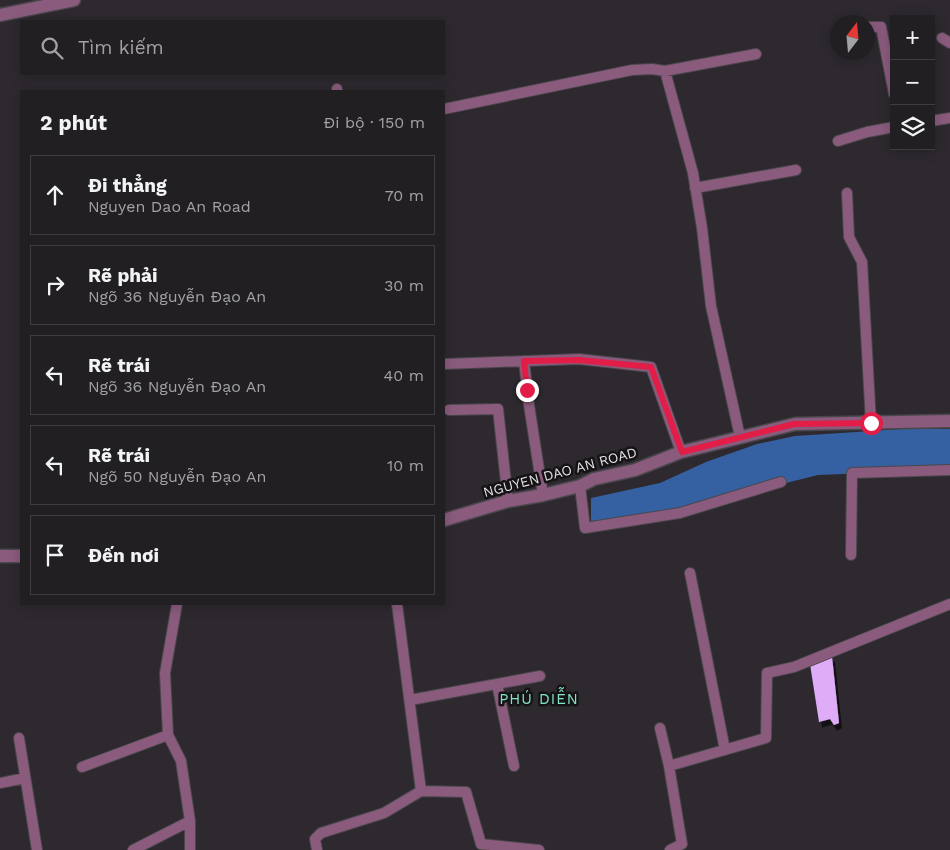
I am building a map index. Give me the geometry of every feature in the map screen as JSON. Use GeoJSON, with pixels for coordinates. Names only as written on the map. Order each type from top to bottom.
{"type":"FeatureCollection","features":[{"type":"Feature","properties":{"kind":"street"},"geometry":{"type":"LineString","coordinates":[[0,15],[74,0]]}},
{"type":"Feature","properties":{"kind":"street","name":"NGUYEN DAO AN ROAD"},"geometry":{"type":"LineString","coordinates":[[445,520],[508,501],[542,496],[580,486],[594,479],[635,470],[682,452],[794,424],[950,421]]}},
{"type":"Feature","properties":{"kind":"street"},"geometry":{"type":"LineString","coordinates":[[0,556],[20,556]]}},
{"type":"Feature","properties":{"kind":"lane"},"geometry":{"type":"LineString","coordinates":[[875,28],[881,28],[890,74]]}},
{"type":"Feature","properties":{"kind":"lane"},"geometry":{"type":"LineString","coordinates":[[445,109],[632,70],[652,69],[665,71],[756,54]]}},
{"type":"Feature","properties":{"kind":"lane"},"geometry":{"type":"LineString","coordinates":[[665,71],[693,173],[702,228],[711,306],[740,437]]}},
{"type":"Feature","properties":{"kind":"lane"},"geometry":{"type":"LineString","coordinates":[[935,120],[950,118]]}},
{"type":"Feature","properties":{"kind":"lane"},"geometry":{"type":"LineString","coordinates":[[838,141],[867,132],[890,128]]}},
{"type":"Feature","properties":{"kind":"lane"},"geometry":{"type":"LineString","coordinates":[[695,188],[796,170]]}},
{"type":"Feature","properties":{"kind":"lane"},"geometry":{"type":"LineString","coordinates":[[847,193],[848,237],[862,262],[871,423]]}},
{"type":"Feature","properties":{"kind":"lane"},"geometry":{"type":"LineString","coordinates":[[445,364],[579,360],[651,367],[682,452]]}},
{"type":"Feature","properties":{"kind":"lane"},"geometry":{"type":"LineString","coordinates":[[524,361],[528,405],[542,496]]}},
{"type":"Feature","properties":{"kind":"lane"},"geometry":{"type":"LineString","coordinates":[[449,410],[498,409],[508,501]]}},
{"type":"Feature","properties":{"kind":"lane"},"geometry":{"type":"LineString","coordinates":[[852,555],[852,473],[950,470]]}},
{"type":"Feature","properties":{"kind":"lane"},"geometry":{"type":"LineString","coordinates":[[580,486],[586,528],[680,513],[781,482]]}},
{"type":"Feature","properties":{"kind":"lane"},"geometry":{"type":"LineString","coordinates":[[690,574],[725,750]]}},
{"type":"Feature","properties":{"kind":"lane"},"geometry":{"type":"LineString","coordinates":[[669,766],[766,738],[766,673],[794,667],[950,604]]}},
{"type":"Feature","properties":{"kind":"lane"},"geometry":{"type":"LineString","coordinates":[[177,605],[165,673],[168,735],[181,761],[190,821],[190,850]]}},
{"type":"Feature","properties":{"kind":"lane"},"geometry":{"type":"LineString","coordinates":[[397,605],[421,791]]}},
{"type":"Feature","properties":{"kind":"lane"},"geometry":{"type":"LineString","coordinates":[[410,700],[540,676]]}},
{"type":"Feature","properties":{"kind":"lane"},"geometry":{"type":"LineString","coordinates":[[497,684],[514,766]]}},
{"type":"Feature","properties":{"kind":"lane"},"geometry":{"type":"LineString","coordinates":[[660,728],[669,766],[682,844],[670,850]]}},
{"type":"Feature","properties":{"kind":"lane"},"geometry":{"type":"LineString","coordinates":[[82,768],[168,735]]}},
{"type":"Feature","properties":{"kind":"lane"},"geometry":{"type":"LineString","coordinates":[[18,738],[37,850]]}},
{"type":"Feature","properties":{"kind":"lane"},"geometry":{"type":"LineString","coordinates":[[0,783],[25,778]]}},
{"type":"Feature","properties":{"kind":"lane"},"geometry":{"type":"LineString","coordinates":[[317,850],[315,839],[321,833],[384,813],[421,791],[466,792],[481,844],[539,850]]}},
{"type":"Feature","properties":{"kind":"lane"},"geometry":{"type":"LineString","coordinates":[[133,850],[190,821]]}},
{"type":"Feature","properties":{"kind":"water"},"geometry":{"type":"Polygon","coordinates":[[[902,429],[950,429],[950,470],[818,475],[659,515],[591,521],[591,498],[660,483],[706,462],[757,444],[795,436],[902,429]]]}},
{"type":"Feature","properties":{"kind":"building"},"geometry":{"type":"Polygon","coordinates":[[[832,656],[839,723],[834,725],[830,719],[819,722],[810,664],[832,656]]]}},
{"type":"Feature","properties":{"kind":"district","name":"PHÚ DIỄN"},"geometry":{"type":"Point","coordinates":[539,699]}},
{"type":"Feature","properties":{"kind":"route"},"geometry":{"type":"LineString","coordinates":[[527,390],[524,361],[579,360],[651,367],[682,452],[794,424],[871,423]]}}]}
